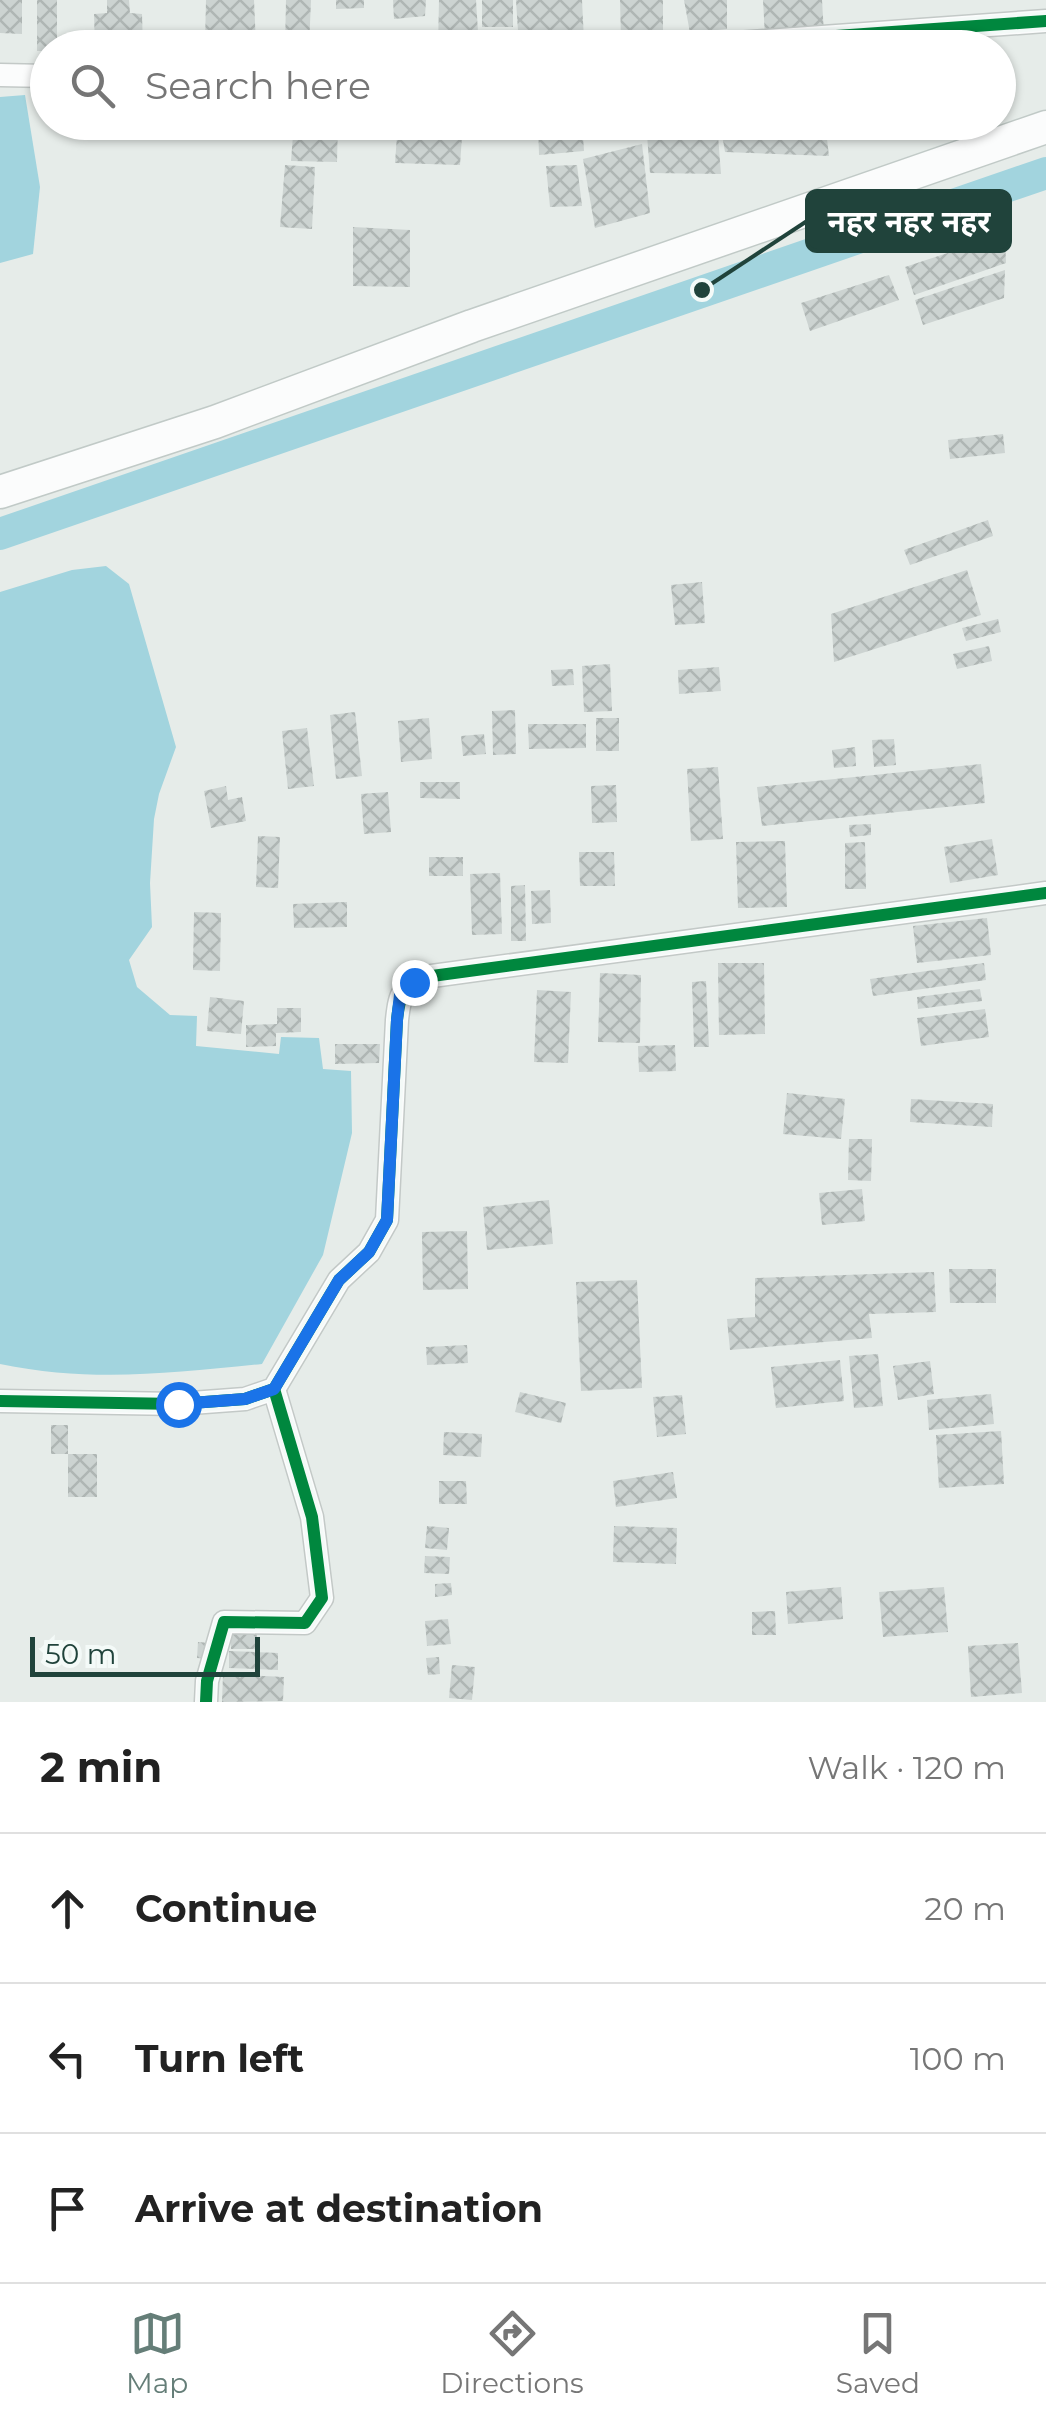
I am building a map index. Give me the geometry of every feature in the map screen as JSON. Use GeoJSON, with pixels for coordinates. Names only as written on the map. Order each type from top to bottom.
{"type":"FeatureCollection","features":[{"type":"Feature","properties":{"kind":"main road"},"geometry":{"type":"LineString","coordinates":[[1016,137],[1046,127]]}},
{"type":"Feature","properties":{"kind":"main road"},"geometry":{"type":"LineString","coordinates":[[0,492],[215,422],[472,326],[1009,140]]}},
{"type":"Feature","properties":{"kind":"street"},"geometry":{"type":"LineString","coordinates":[[920,30],[1046,21]]}},
{"type":"Feature","properties":{"kind":"street"},"geometry":{"type":"LineString","coordinates":[[0,76],[30,76]]}},
{"type":"Feature","properties":{"kind":"street"},"geometry":{"type":"LineString","coordinates":[[0,1401],[178,1404],[245,1399],[274,1389],[339,1280],[369,1252],[387,1220],[397,1020],[400,995],[414,982],[432,976],[1046,894]]}},
{"type":"Feature","properties":{"kind":"street"},"geometry":{"type":"LineString","coordinates":[[206,1702],[207,1681],[224,1622],[305,1623],[322,1598],[312,1516],[274,1389]]}},
{"type":"Feature","properties":{"kind":"water"},"geometry":{"type":"Polygon","coordinates":[[[25,95],[40,187],[33,254],[0,263],[0,97],[25,95]]]}},
{"type":"Feature","properties":{"kind":"water"},"geometry":{"type":"Polygon","coordinates":[[[106,566],[129,584],[176,747],[154,819],[152,927],[129,960],[137,987],[170,1015],[197,1016],[196,1046],[279,1054],[281,1037],[319,1038],[323,1069],[351,1071],[352,1133],[323,1255],[262,1364],[99,1375],[0,1364],[0,592],[72,570],[106,566]]]}},
{"type":"Feature","properties":{"kind":"building"},"geometry":{"type":"Polygon","coordinates":[[[0,0],[22,0],[22,34],[0,33],[0,0]]]}},
{"type":"Feature","properties":{"kind":"building"},"geometry":{"type":"Polygon","coordinates":[[[37,0],[57,0],[57,30],[37,30],[37,0]]]}},
{"type":"Feature","properties":{"kind":"building"},"geometry":{"type":"Polygon","coordinates":[[[107,0],[129,0],[130,13],[142,14],[142,30],[94,30],[94,14],[107,13],[107,0]]]}},
{"type":"Feature","properties":{"kind":"building"},"geometry":{"type":"Polygon","coordinates":[[[206,0],[254,0],[255,30],[205,30],[206,0]]]}},
{"type":"Feature","properties":{"kind":"building"},"geometry":{"type":"Polygon","coordinates":[[[286,0],[311,0],[310,30],[285,30],[286,0]]]}},
{"type":"Feature","properties":{"kind":"building"},"geometry":{"type":"Polygon","coordinates":[[[336,0],[364,0],[364,8],[336,9],[336,0]]]}},
{"type":"Feature","properties":{"kind":"building"},"geometry":{"type":"Polygon","coordinates":[[[393,0],[426,0],[425,16],[394,19],[393,0]]]}},
{"type":"Feature","properties":{"kind":"building"},"geometry":{"type":"Polygon","coordinates":[[[439,0],[476,0],[478,30],[438,30],[439,0]]]}},
{"type":"Feature","properties":{"kind":"building"},"geometry":{"type":"Polygon","coordinates":[[[482,0],[513,0],[513,27],[482,27],[482,0]]]}},
{"type":"Feature","properties":{"kind":"building"},"geometry":{"type":"Polygon","coordinates":[[[516,0],[582,0],[583,30],[518,30],[516,0]]]}},
{"type":"Feature","properties":{"kind":"building"},"geometry":{"type":"Polygon","coordinates":[[[620,0],[663,0],[663,30],[621,30],[620,0]]]}},
{"type":"Feature","properties":{"kind":"building"},"geometry":{"type":"Polygon","coordinates":[[[684,0],[727,0],[727,29],[689,30],[684,0]]]}},
{"type":"Feature","properties":{"kind":"building"},"geometry":{"type":"Polygon","coordinates":[[[763,0],[822,0],[824,30],[765,30],[763,0]]]}},
{"type":"Feature","properties":{"kind":"building"},"geometry":{"type":"Polygon","coordinates":[[[293,140],[338,140],[337,162],[291,161],[293,140]]]}},
{"type":"Feature","properties":{"kind":"building"},"geometry":{"type":"Polygon","coordinates":[[[397,140],[462,140],[460,165],[395,163],[397,140]]]}},
{"type":"Feature","properties":{"kind":"building"},"geometry":{"type":"Polygon","coordinates":[[[539,140],[583,140],[584,151],[539,155],[539,140]]]}},
{"type":"Feature","properties":{"kind":"building"},"geometry":{"type":"Polygon","coordinates":[[[647,140],[718,140],[721,174],[650,173],[647,140]]]}},
{"type":"Feature","properties":{"kind":"building"},"geometry":{"type":"Polygon","coordinates":[[[723,140],[827,140],[829,156],[725,152],[723,140]]]}},
{"type":"Feature","properties":{"kind":"building"},"geometry":{"type":"Polygon","coordinates":[[[642,144],[650,213],[595,228],[583,159],[642,144]]]}},
{"type":"Feature","properties":{"kind":"building"},"geometry":{"type":"Polygon","coordinates":[[[285,165],[315,167],[312,229],[280,227],[285,165]]]}},
{"type":"Feature","properties":{"kind":"building"},"geometry":{"type":"Polygon","coordinates":[[[577,165],[582,206],[550,207],[546,166],[577,165]]]}},
{"type":"Feature","properties":{"kind":"building"},"geometry":{"type":"Polygon","coordinates":[[[353,227],[410,230],[410,287],[353,286],[353,227]]]}},
{"type":"Feature","properties":{"kind":"building"},"geometry":{"type":"Polygon","coordinates":[[[1005,234],[1006,263],[914,295],[905,267],[1005,234]]]}},
{"type":"Feature","properties":{"kind":"building"},"geometry":{"type":"Polygon","coordinates":[[[1005,270],[1004,298],[923,325],[915,300],[1005,270]]]}},
{"type":"Feature","properties":{"kind":"building"},"geometry":{"type":"Polygon","coordinates":[[[889,275],[899,300],[810,331],[801,303],[889,275]]]}},
{"type":"Feature","properties":{"kind":"building"},"geometry":{"type":"Polygon","coordinates":[[[1003,434],[1005,453],[950,459],[948,440],[1003,434]]]}},
{"type":"Feature","properties":{"kind":"building"},"geometry":{"type":"Polygon","coordinates":[[[988,520],[993,536],[910,565],[904,550],[988,520]]]}},
{"type":"Feature","properties":{"kind":"building"},"geometry":{"type":"Polygon","coordinates":[[[967,570],[981,615],[834,662],[831,614],[967,570]]]}},
{"type":"Feature","properties":{"kind":"building"},"geometry":{"type":"Polygon","coordinates":[[[702,582],[705,623],[675,625],[671,585],[702,582]]]}},
{"type":"Feature","properties":{"kind":"building"},"geometry":{"type":"Polygon","coordinates":[[[998,619],[1001,632],[966,641],[962,628],[998,619]]]}},
{"type":"Feature","properties":{"kind":"building"},"geometry":{"type":"Polygon","coordinates":[[[989,646],[992,661],[957,669],[953,654],[989,646]]]}},
{"type":"Feature","properties":{"kind":"building"},"geometry":{"type":"Polygon","coordinates":[[[610,664],[612,711],[584,712],[582,666],[610,664]]]}},
{"type":"Feature","properties":{"kind":"building"},"geometry":{"type":"Polygon","coordinates":[[[719,667],[721,691],[679,694],[678,670],[719,667]]]}},
{"type":"Feature","properties":{"kind":"building"},"geometry":{"type":"Polygon","coordinates":[[[573,669],[574,685],[552,686],[551,670],[573,669]]]}},
{"type":"Feature","properties":{"kind":"building"},"geometry":{"type":"Polygon","coordinates":[[[515,710],[516,754],[493,755],[492,711],[515,710]]]}},
{"type":"Feature","properties":{"kind":"building"},"geometry":{"type":"Polygon","coordinates":[[[355,712],[362,776],[336,779],[330,715],[355,712]]]}},
{"type":"Feature","properties":{"kind":"building"},"geometry":{"type":"Polygon","coordinates":[[[429,718],[432,759],[401,762],[398,721],[429,718]]]}},
{"type":"Feature","properties":{"kind":"building"},"geometry":{"type":"Polygon","coordinates":[[[596,718],[619,718],[619,751],[596,751],[596,718]]]}},
{"type":"Feature","properties":{"kind":"building"},"geometry":{"type":"Polygon","coordinates":[[[528,724],[586,724],[586,748],[529,749],[528,724]]]}},
{"type":"Feature","properties":{"kind":"building"},"geometry":{"type":"Polygon","coordinates":[[[307,728],[314,786],[288,789],[282,731],[307,728]]]}},
{"type":"Feature","properties":{"kind":"building"},"geometry":{"type":"Polygon","coordinates":[[[484,734],[486,754],[463,756],[461,736],[484,734]]]}},
{"type":"Feature","properties":{"kind":"building"},"geometry":{"type":"Polygon","coordinates":[[[894,739],[896,765],[874,767],[872,740],[894,739]]]}},
{"type":"Feature","properties":{"kind":"building"},"geometry":{"type":"Polygon","coordinates":[[[855,747],[856,766],[834,768],[832,750],[855,747]]]}},
{"type":"Feature","properties":{"kind":"building"},"geometry":{"type":"Polygon","coordinates":[[[981,764],[985,803],[762,826],[757,787],[981,764]]]}},
{"type":"Feature","properties":{"kind":"building"},"geometry":{"type":"Polygon","coordinates":[[[718,767],[723,839],[691,841],[687,769],[718,767]]]}},
{"type":"Feature","properties":{"kind":"building"},"geometry":{"type":"Polygon","coordinates":[[[420,782],[460,782],[460,799],[420,798],[420,782]]]}},
{"type":"Feature","properties":{"kind":"building"},"geometry":{"type":"Polygon","coordinates":[[[616,785],[617,822],[592,823],[591,786],[616,785]]]}},
{"type":"Feature","properties":{"kind":"building"},"geometry":{"type":"Polygon","coordinates":[[[226,786],[228,800],[242,797],[246,821],[211,828],[204,791],[226,786]]]}},
{"type":"Feature","properties":{"kind":"building"},"geometry":{"type":"Polygon","coordinates":[[[388,792],[391,832],[364,834],[361,794],[388,792]]]}},
{"type":"Feature","properties":{"kind":"building"},"geometry":{"type":"Polygon","coordinates":[[[871,824],[871,835],[850,837],[849,825],[871,824]]]}},
{"type":"Feature","properties":{"kind":"building"},"geometry":{"type":"Polygon","coordinates":[[[258,836],[280,837],[278,888],[256,887],[258,836]]]}},
{"type":"Feature","properties":{"kind":"building"},"geometry":{"type":"Polygon","coordinates":[[[992,839],[998,875],[950,883],[944,847],[992,839]]]}},
{"type":"Feature","properties":{"kind":"building"},"geometry":{"type":"Polygon","coordinates":[[[785,841],[787,907],[738,908],[736,842],[785,841]]]}},
{"type":"Feature","properties":{"kind":"building"},"geometry":{"type":"Polygon","coordinates":[[[865,842],[866,889],[845,889],[845,843],[865,842]]]}},
{"type":"Feature","properties":{"kind":"building"},"geometry":{"type":"Polygon","coordinates":[[[579,852],[614,852],[615,886],[580,886],[579,852]]]}},
{"type":"Feature","properties":{"kind":"building"},"geometry":{"type":"Polygon","coordinates":[[[429,857],[463,857],[463,876],[429,876],[429,857]]]}},
{"type":"Feature","properties":{"kind":"building"},"geometry":{"type":"Polygon","coordinates":[[[500,873],[502,934],[472,935],[470,874],[500,873]]]}},
{"type":"Feature","properties":{"kind":"building"},"geometry":{"type":"Polygon","coordinates":[[[525,885],[526,941],[511,941],[511,886],[525,885]]]}},
{"type":"Feature","properties":{"kind":"building"},"geometry":{"type":"Polygon","coordinates":[[[550,890],[551,923],[532,924],[531,891],[550,890]]]}},
{"type":"Feature","properties":{"kind":"building"},"geometry":{"type":"Polygon","coordinates":[[[347,902],[347,927],[294,928],[293,904],[347,902]]]}},
{"type":"Feature","properties":{"kind":"building"},"geometry":{"type":"Polygon","coordinates":[[[194,912],[221,913],[220,971],[193,970],[194,912]]]}},
{"type":"Feature","properties":{"kind":"building"},"geometry":{"type":"Polygon","coordinates":[[[987,918],[991,955],[917,963],[913,926],[987,918]]]}},
{"type":"Feature","properties":{"kind":"building"},"geometry":{"type":"Polygon","coordinates":[[[718,963],[764,963],[765,1034],[719,1035],[718,963]]]}},
{"type":"Feature","properties":{"kind":"building"},"geometry":{"type":"Polygon","coordinates":[[[984,963],[986,980],[873,996],[870,979],[984,963]]]}},
{"type":"Feature","properties":{"kind":"building"},"geometry":{"type":"Polygon","coordinates":[[[600,973],[641,975],[640,1043],[598,1042],[600,973]]]}},
{"type":"Feature","properties":{"kind":"building"},"geometry":{"type":"Polygon","coordinates":[[[706,981],[709,1047],[694,1047],[692,982],[706,981]]]}},
{"type":"Feature","properties":{"kind":"building"},"geometry":{"type":"Polygon","coordinates":[[[980,989],[982,1001],[918,1009],[917,997],[980,989]]]}},
{"type":"Feature","properties":{"kind":"building"},"geometry":{"type":"Polygon","coordinates":[[[537,990],[571,992],[568,1063],[534,1062],[537,990]]]}},
{"type":"Feature","properties":{"kind":"building"},"geometry":{"type":"Polygon","coordinates":[[[210,997],[244,1001],[241,1034],[207,1031],[210,997]]]}},
{"type":"Feature","properties":{"kind":"building"},"geometry":{"type":"Polygon","coordinates":[[[277,1008],[301,1008],[301,1032],[276,1033],[276,1046],[246,1047],[246,1025],[277,1024],[277,1008]]]}},
{"type":"Feature","properties":{"kind":"building"},"geometry":{"type":"Polygon","coordinates":[[[985,1009],[989,1037],[921,1046],[917,1018],[985,1009]]]}},
{"type":"Feature","properties":{"kind":"building"},"geometry":{"type":"Polygon","coordinates":[[[335,1044],[380,1044],[379,1063],[335,1064],[335,1044]]]}},
{"type":"Feature","properties":{"kind":"building"},"geometry":{"type":"Polygon","coordinates":[[[675,1045],[676,1071],[639,1072],[638,1046],[675,1045]]]}},
{"type":"Feature","properties":{"kind":"building"},"geometry":{"type":"Polygon","coordinates":[[[787,1093],[845,1099],[841,1139],[783,1134],[787,1093]]]}},
{"type":"Feature","properties":{"kind":"building"},"geometry":{"type":"Polygon","coordinates":[[[911,1099],[993,1104],[992,1127],[910,1122],[911,1099]]]}},
{"type":"Feature","properties":{"kind":"building"},"geometry":{"type":"Polygon","coordinates":[[[849,1139],[872,1139],[871,1181],[848,1180],[849,1139]]]}},
{"type":"Feature","properties":{"kind":"building"},"geometry":{"type":"Polygon","coordinates":[[[862,1189],[865,1221],[822,1225],[819,1193],[862,1189]]]}},
{"type":"Feature","properties":{"kind":"building"},"geometry":{"type":"Polygon","coordinates":[[[549,1200],[553,1244],[487,1250],[483,1207],[549,1200]]]}},
{"type":"Feature","properties":{"kind":"building"},"geometry":{"type":"Polygon","coordinates":[[[467,1231],[468,1289],[423,1290],[422,1232],[467,1231]]]}},
{"type":"Feature","properties":{"kind":"building"},"geometry":{"type":"Polygon","coordinates":[[[949,1269],[996,1269],[996,1303],[950,1303],[949,1269]]]}},
{"type":"Feature","properties":{"kind":"building"},"geometry":{"type":"Polygon","coordinates":[[[934,1272],[936,1312],[869,1314],[872,1338],[730,1350],[727,1319],[755,1317],[755,1278],[934,1272]]]}},
{"type":"Feature","properties":{"kind":"building"},"geometry":{"type":"Polygon","coordinates":[[[637,1280],[642,1388],[581,1391],[576,1282],[637,1280]]]}},
{"type":"Feature","properties":{"kind":"building"},"geometry":{"type":"Polygon","coordinates":[[[467,1345],[468,1363],[427,1365],[426,1347],[467,1345]]]}},
{"type":"Feature","properties":{"kind":"building"},"geometry":{"type":"Polygon","coordinates":[[[878,1354],[883,1406],[854,1408],[849,1356],[878,1354]]]}},
{"type":"Feature","properties":{"kind":"building"},"geometry":{"type":"Polygon","coordinates":[[[840,1360],[844,1401],[776,1408],[771,1367],[840,1360]]]}},
{"type":"Feature","properties":{"kind":"building"},"geometry":{"type":"Polygon","coordinates":[[[930,1361],[934,1394],[898,1400],[893,1366],[930,1361]]]}},
{"type":"Feature","properties":{"kind":"building"},"geometry":{"type":"Polygon","coordinates":[[[520,1392],[566,1403],[561,1423],[515,1412],[520,1392]]]}},
{"type":"Feature","properties":{"kind":"building"},"geometry":{"type":"Polygon","coordinates":[[[991,1394],[994,1424],[929,1430],[927,1400],[991,1394]]]}},
{"type":"Feature","properties":{"kind":"building"},"geometry":{"type":"Polygon","coordinates":[[[682,1395],[686,1434],[657,1437],[653,1397],[682,1395]]]}},
{"type":"Feature","properties":{"kind":"building"},"geometry":{"type":"Polygon","coordinates":[[[51,1425],[68,1425],[68,1454],[51,1454],[51,1425]]]}},
{"type":"Feature","properties":{"kind":"building"},"geometry":{"type":"Polygon","coordinates":[[[1001,1431],[1004,1484],[939,1488],[936,1435],[1001,1431]]]}},
{"type":"Feature","properties":{"kind":"building"},"geometry":{"type":"Polygon","coordinates":[[[444,1432],[482,1434],[481,1457],[443,1455],[444,1432]]]}},
{"type":"Feature","properties":{"kind":"building"},"geometry":{"type":"Polygon","coordinates":[[[68,1454],[97,1454],[97,1497],[68,1497],[68,1454]]]}},
{"type":"Feature","properties":{"kind":"building"},"geometry":{"type":"Polygon","coordinates":[[[673,1472],[677,1498],[616,1507],[613,1481],[673,1472]]]}},
{"type":"Feature","properties":{"kind":"building"},"geometry":{"type":"Polygon","coordinates":[[[439,1481],[466,1481],[467,1504],[439,1504],[439,1481]]]}},
{"type":"Feature","properties":{"kind":"building"},"geometry":{"type":"Polygon","coordinates":[[[427,1526],[449,1528],[447,1550],[425,1548],[427,1526]]]}},
{"type":"Feature","properties":{"kind":"building"},"geometry":{"type":"Polygon","coordinates":[[[614,1526],[677,1528],[676,1564],[613,1562],[614,1526]]]}},
{"type":"Feature","properties":{"kind":"building"},"geometry":{"type":"Polygon","coordinates":[[[425,1556],[450,1557],[449,1574],[424,1573],[425,1556]]]}},
{"type":"Feature","properties":{"kind":"building"},"geometry":{"type":"Polygon","coordinates":[[[451,1583],[452,1595],[435,1597],[435,1584],[451,1583]]]}},
{"type":"Feature","properties":{"kind":"building"},"geometry":{"type":"Polygon","coordinates":[[[841,1587],[843,1619],[788,1624],[786,1592],[841,1587]]]}},
{"type":"Feature","properties":{"kind":"building"},"geometry":{"type":"Polygon","coordinates":[[[944,1587],[948,1632],[883,1637],[879,1592],[944,1587]]]}},
{"type":"Feature","properties":{"kind":"building"},"geometry":{"type":"Polygon","coordinates":[[[775,1611],[776,1635],[752,1635],[752,1612],[775,1611]]]}},
{"type":"Feature","properties":{"kind":"building"},"geometry":{"type":"Polygon","coordinates":[[[448,1619],[451,1644],[427,1646],[425,1621],[448,1619]]]}},
{"type":"Feature","properties":{"kind":"building"},"geometry":{"type":"Polygon","coordinates":[[[231,1631],[257,1631],[256,1649],[231,1649],[231,1631]]]}},
{"type":"Feature","properties":{"kind":"building"},"geometry":{"type":"Polygon","coordinates":[[[198,1642],[211,1643],[210,1659],[197,1658],[198,1642]]]}},
{"type":"Feature","properties":{"kind":"building"},"geometry":{"type":"Polygon","coordinates":[[[1018,1643],[1022,1693],[971,1697],[968,1646],[1018,1643]]]}},
{"type":"Feature","properties":{"kind":"building"},"geometry":{"type":"Polygon","coordinates":[[[229,1651],[278,1653],[278,1670],[229,1668],[229,1651]]]}},
{"type":"Feature","properties":{"kind":"building"},"geometry":{"type":"Polygon","coordinates":[[[439,1657],[440,1674],[428,1675],[426,1658],[439,1657]]]}},
{"type":"Feature","properties":{"kind":"building"},"geometry":{"type":"Polygon","coordinates":[[[452,1665],[475,1667],[472,1700],[449,1698],[452,1665]]]}},
{"type":"Feature","properties":{"kind":"building"},"geometry":{"type":"Polygon","coordinates":[[[223,1674],[284,1677],[283,1701],[222,1702],[223,1674]]]}},
{"type":"Feature","properties":{"kind":"waterway"},"geometry":{"type":"LineString","coordinates":[[0,534],[1046,173]]}},
{"type":"Feature","properties":{"kind":"cycle path"},"geometry":{"type":"LineString","coordinates":[[920,30],[1046,21]]}},
{"type":"Feature","properties":{"kind":"cycle path"},"geometry":{"type":"LineString","coordinates":[[0,1401],[178,1404],[245,1399],[274,1389],[339,1280],[369,1252],[387,1220],[397,1020],[402,996],[415,983],[432,976],[1046,893]]}},
{"type":"Feature","properties":{"kind":"cycle path"},"geometry":{"type":"LineString","coordinates":[[206,1702],[207,1681],[224,1622],[305,1623],[322,1598],[312,1517],[274,1389]]}},
{"type":"Feature","properties":{"kind":"place","name":"नहर नहर नहर"},"geometry":{"type":"Point","coordinates":[702,290]}},
{"type":"Feature","properties":{"kind":"route"},"geometry":{"type":"LineString","coordinates":[[178,1404],[245,1399],[274,1389],[339,1280],[369,1252],[387,1220],[397,1020],[400,995],[414,982]]}}]}
